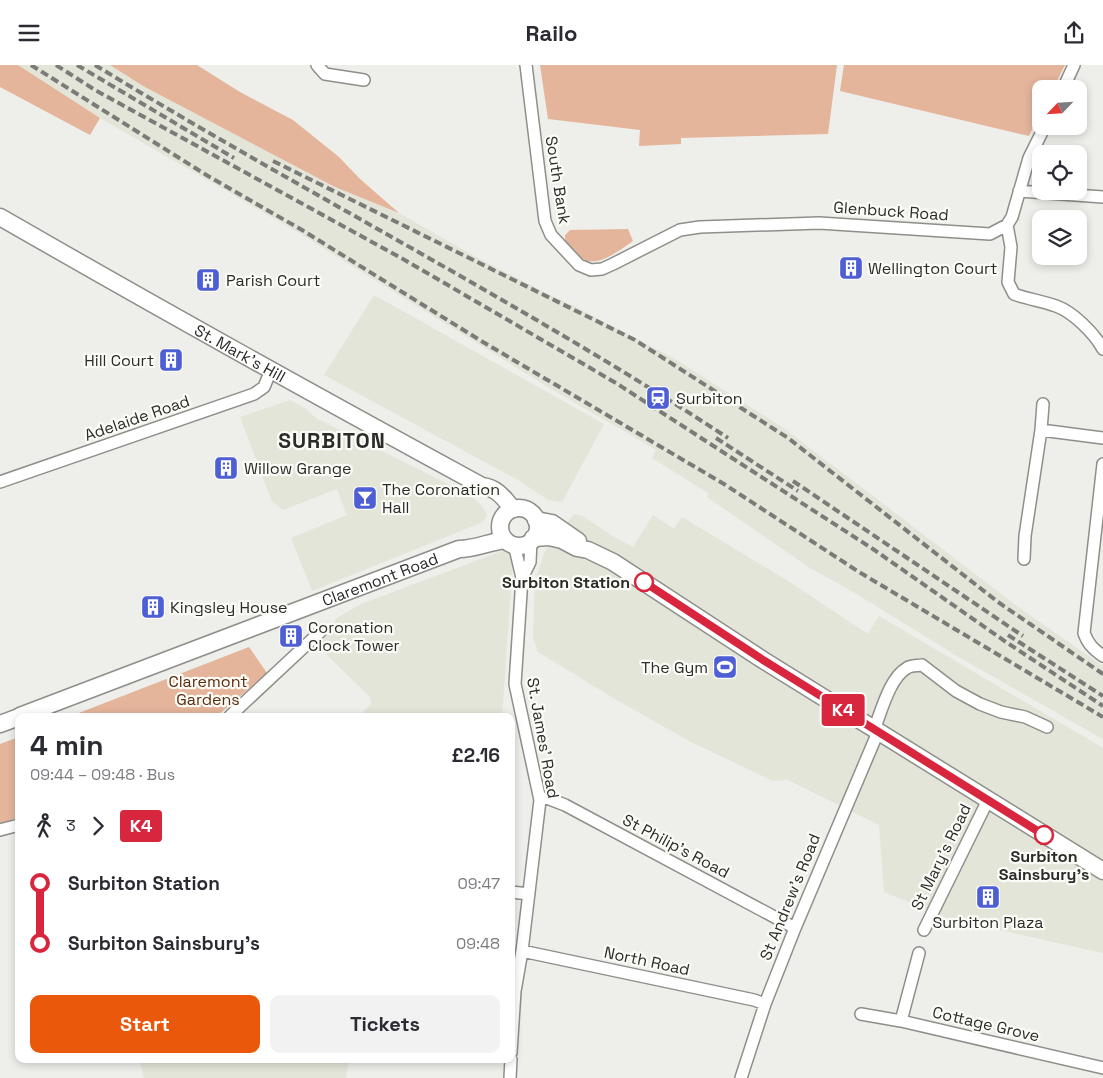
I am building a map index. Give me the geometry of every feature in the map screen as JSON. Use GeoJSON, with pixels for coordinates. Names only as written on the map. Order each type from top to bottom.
{"type":"FeatureCollection","features":[{"type":"Feature","properties":{"kind":"main road","name":"St. Mark's Hill"},"geometry":{"type":"LineString","coordinates":[[0,217],[124,289],[482,486],[492,487],[500,493],[505,516]]}},
{"type":"Feature","properties":{"kind":"main road"},"geometry":{"type":"LineString","coordinates":[[521,508],[528,510],[536,520],[538,527],[532,539],[525,545],[510,542],[501,534],[505,516],[521,508]]}},
{"type":"Feature","properties":{"kind":"main road","name":"Claremont Road"},"geometry":{"type":"LineString","coordinates":[[459,549],[466,542],[491,531],[505,516]]}},
{"type":"Feature","properties":{"kind":"main road"},"geometry":{"type":"LineString","coordinates":[[536,520],[552,523],[588,549],[613,562],[763,660],[1103,871]]}},
{"type":"Feature","properties":{"kind":"main road"},"geometry":{"type":"LineString","coordinates":[[532,539],[549,537],[577,548],[588,549]]}},
{"type":"Feature","properties":{"kind":"main road","name":"Claremont Road"},"geometry":{"type":"LineString","coordinates":[[29,713],[459,549],[470,549],[487,543],[510,542]]}},
{"type":"Feature","properties":{"kind":"main road","name":"Claremont Road"},"geometry":{"type":"LineString","coordinates":[[0,724],[15,718]]}},
{"type":"Feature","properties":{"kind":"street"},"geometry":{"type":"LineString","coordinates":[[317,65],[325,74],[364,80]]}},
{"type":"Feature","properties":{"kind":"street","name":"South Bank"},"geometry":{"type":"LineString","coordinates":[[526,65],[545,221],[551,235],[580,265],[591,270],[602,269]]}},
{"type":"Feature","properties":{"kind":"street"},"geometry":{"type":"LineString","coordinates":[[1067,80],[1074,65]]}},
{"type":"Feature","properties":{"kind":"street"},"geometry":{"type":"LineString","coordinates":[[1040,135],[1029,158],[1012,217],[1007,225],[1011,247],[1008,282],[1014,294],[1057,307],[1084,325],[1103,349]]}},
{"type":"Feature","properties":{"kind":"street"},"geometry":{"type":"LineString","coordinates":[[1019,191],[1103,197]]}},
{"type":"Feature","properties":{"kind":"street","name":"Glenbuck Road"},"geometry":{"type":"LineString","coordinates":[[602,269],[680,230],[700,227],[819,223],[990,234],[1007,225]]}},
{"type":"Feature","properties":{"kind":"street","name":"Adelaide Road"},"geometry":{"type":"LineString","coordinates":[[0,482],[254,395],[264,387],[271,370]]}},
{"type":"Feature","properties":{"kind":"street"},"geometry":{"type":"LineString","coordinates":[[1024,559],[1021,536],[1041,431],[1044,403]]}},
{"type":"Feature","properties":{"kind":"street"},"geometry":{"type":"LineString","coordinates":[[1041,431],[1103,438]]}},
{"type":"Feature","properties":{"kind":"street"},"geometry":{"type":"LineString","coordinates":[[1103,464],[1084,633],[1087,642],[1103,656]]}},
{"type":"Feature","properties":{"kind":"street","name":"St. James' Road"},"geometry":{"type":"LineString","coordinates":[[522,578],[530,562],[532,539]]}},
{"type":"Feature","properties":{"kind":"street","name":"St. James' Road"},"geometry":{"type":"LineString","coordinates":[[510,542],[522,578],[515,684],[540,800],[522,951],[515,982]]}},
{"type":"Feature","properties":{"kind":"street"},"geometry":{"type":"LineString","coordinates":[[233,713],[320,633]]}},
{"type":"Feature","properties":{"kind":"street","name":"St Andrew's Road"},"geometry":{"type":"LineString","coordinates":[[741,1078],[765,1004],[876,731],[892,683],[899,673],[909,667],[922,665],[956,691],[980,704],[1025,717],[1048,727]]}},
{"type":"Feature","properties":{"kind":"street","name":"St Philip's Road"},"geometry":{"type":"LineString","coordinates":[[540,800],[547,799],[565,805],[795,928]]}},
{"type":"Feature","properties":{"kind":"street","name":"St Mary's Road"},"geometry":{"type":"LineString","coordinates":[[924,929],[988,800]]}},
{"type":"Feature","properties":{"kind":"street"},"geometry":{"type":"LineString","coordinates":[[0,830],[15,826]]}},
{"type":"Feature","properties":{"kind":"street"},"geometry":{"type":"LineString","coordinates":[[515,893],[529,895]]}},
{"type":"Feature","properties":{"kind":"street","name":"North Road"},"geometry":{"type":"LineString","coordinates":[[522,951],[754,1000],[765,1004]]}},
{"type":"Feature","properties":{"kind":"street"},"geometry":{"type":"LineString","coordinates":[[902,1021],[919,953]]}},
{"type":"Feature","properties":{"kind":"street","name":"Cottage Grove"},"geometry":{"type":"LineString","coordinates":[[861,1014],[902,1021],[1103,1068]]}},
{"type":"Feature","properties":{"kind":"street"},"geometry":{"type":"LineString","coordinates":[[510,1078],[511,1063]]}},
{"type":"Feature","properties":{"kind":"shaded area"},"geometry":{"type":"Polygon","coordinates":[[[18,65],[110,65],[143,86],[335,187],[399,213],[474,256],[675,359],[785,429],[1021,609],[1103,666],[1103,739],[962,659],[850,590],[810,568],[707,497],[708,493],[652,458],[656,450],[548,387],[294,230],[100,118],[18,65]]]}},
{"type":"Feature","properties":{"kind":"shaded area"},"geometry":{"type":"Polygon","coordinates":[[[374,295],[604,424],[562,502],[548,500],[518,480],[324,375],[374,295]]]}},
{"type":"Feature","properties":{"kind":"shaded area"},"geometry":{"type":"Polygon","coordinates":[[[290,400],[306,409],[316,418],[470,495],[482,506],[487,515],[483,522],[312,591],[291,538],[347,515],[337,489],[283,510],[272,501],[240,417],[290,400]]]}},
{"type":"Feature","properties":{"kind":"shaded area"},"geometry":{"type":"Polygon","coordinates":[[[574,514],[583,516],[614,537],[633,547],[653,515],[674,529],[682,517],[793,584],[868,634],[879,616],[1103,748],[1103,953],[950,919],[884,892],[879,825],[788,780],[773,781],[691,742],[538,652],[533,637],[535,581],[545,551],[574,514]]]}},
{"type":"Feature","properties":{"kind":"shaded area"},"geometry":{"type":"Polygon","coordinates":[[[502,551],[509,554],[513,561],[502,713],[362,713],[371,704],[370,697],[319,647],[337,618],[361,604],[502,551]]]}},
{"type":"Feature","properties":{"kind":"shaded area"},"geometry":{"type":"Polygon","coordinates":[[[140,1063],[348,1063],[346,1078],[144,1078],[140,1063]]]}},
{"type":"Feature","properties":{"kind":"green space"},"geometry":{"type":"Polygon","coordinates":[[[0,65],[18,65],[100,118],[90,135],[0,87],[0,65]]]}},
{"type":"Feature","properties":{"kind":"green space"},"geometry":{"type":"Polygon","coordinates":[[[110,65],[197,65],[240,92],[293,120],[339,157],[359,178],[399,213],[335,187],[143,86],[110,65]]]}},
{"type":"Feature","properties":{"kind":"green space"},"geometry":{"type":"Polygon","coordinates":[[[540,65],[837,65],[828,134],[681,138],[681,144],[639,146],[640,130],[548,119],[540,65]]]}},
{"type":"Feature","properties":{"kind":"green space"},"geometry":{"type":"Polygon","coordinates":[[[844,65],[1065,65],[1058,80],[1032,80],[1032,130],[1029,136],[840,91],[844,65]]]}},
{"type":"Feature","properties":{"kind":"green space"},"geometry":{"type":"Polygon","coordinates":[[[628,229],[633,241],[598,261],[582,259],[573,253],[565,243],[565,235],[570,230],[628,229]]]}},
{"type":"Feature","properties":{"kind":"green space","name":"Claremont Gardens"},"geometry":{"type":"Polygon","coordinates":[[[249,647],[267,673],[220,713],[79,713],[249,647]]]}},
{"type":"Feature","properties":{"kind":"green space"},"geometry":{"type":"Polygon","coordinates":[[[15,738],[15,818],[0,824],[0,744],[15,738]]]}},
{"type":"Feature","properties":{"kind":"railway"},"geometry":{"type":"LineString","coordinates":[[31,65],[208,176],[302,230],[483,342],[724,484],[859,572],[1103,717]]}},
{"type":"Feature","properties":{"kind":"railway"},"geometry":{"type":"LineString","coordinates":[[56,65],[95,90],[403,259],[616,383],[873,549],[1006,642],[1103,706]]}},
{"type":"Feature","properties":{"kind":"railway"},"geometry":{"type":"LineString","coordinates":[[77,65],[234,158]]}},
{"type":"Feature","properties":{"kind":"railway"},"geometry":{"type":"LineString","coordinates":[[95,65],[572,341],[728,438]]}},
{"type":"Feature","properties":{"kind":"railway"},"geometry":{"type":"LineString","coordinates":[[273,161],[635,340],[788,438],[998,602],[1103,674]]}},
{"type":"Feature","properties":{"kind":"railway"},"geometry":{"type":"LineString","coordinates":[[716,438],[798,491]]}},
{"type":"Feature","properties":{"kind":"railway"},"geometry":{"type":"LineString","coordinates":[[793,481],[1023,636]]}},
{"type":"Feature","properties":{"kind":"railway"},"geometry":{"type":"LineString","coordinates":[[1008,635],[1103,696]]}},
{"type":"Feature","properties":{"kind":"bus line","name":"K4"},"geometry":{"type":"LineString","coordinates":[[644,582],[763,660],[1044,835]]}},
{"type":"Feature","properties":{"kind":"place","name":"Wellington Court"},"geometry":{"type":"Point","coordinates":[851,268]}},
{"type":"Feature","properties":{"kind":"place","name":"Parish Court"},"geometry":{"type":"Point","coordinates":[208,280]}},
{"type":"Feature","properties":{"kind":"place","name":"Hill Court"},"geometry":{"type":"Point","coordinates":[171,360]}},
{"type":"Feature","properties":{"kind":"place","name":"Surbiton"},"geometry":{"type":"Point","coordinates":[658,398]}},
{"type":"Feature","properties":{"kind":"place","name":"Willow Grange"},"geometry":{"type":"Point","coordinates":[226,468]}},
{"type":"Feature","properties":{"kind":"place","name":"The Coronation Hall"},"geometry":{"type":"Point","coordinates":[365,498]}},
{"type":"Feature","properties":{"kind":"place","name":"Surbiton Station"},"geometry":{"type":"Point","coordinates":[644,582]}},
{"type":"Feature","properties":{"kind":"place","name":"Kingsley House"},"geometry":{"type":"Point","coordinates":[153,607]}},
{"type":"Feature","properties":{"kind":"place","name":"Coronation Clock Tower"},"geometry":{"type":"Point","coordinates":[291,636]}},
{"type":"Feature","properties":{"kind":"place","name":"The Gym"},"geometry":{"type":"Point","coordinates":[725,667]}},
{"type":"Feature","properties":{"kind":"place","name":"Surbiton Sainsbury's"},"geometry":{"type":"Point","coordinates":[1044,835]}},
{"type":"Feature","properties":{"kind":"place","name":"Surbiton Plaza"},"geometry":{"type":"Point","coordinates":[988,897]}},
{"type":"Feature","properties":{"kind":"district","name":"SURBITON"},"geometry":{"type":"Point","coordinates":[332,440]}}]}
